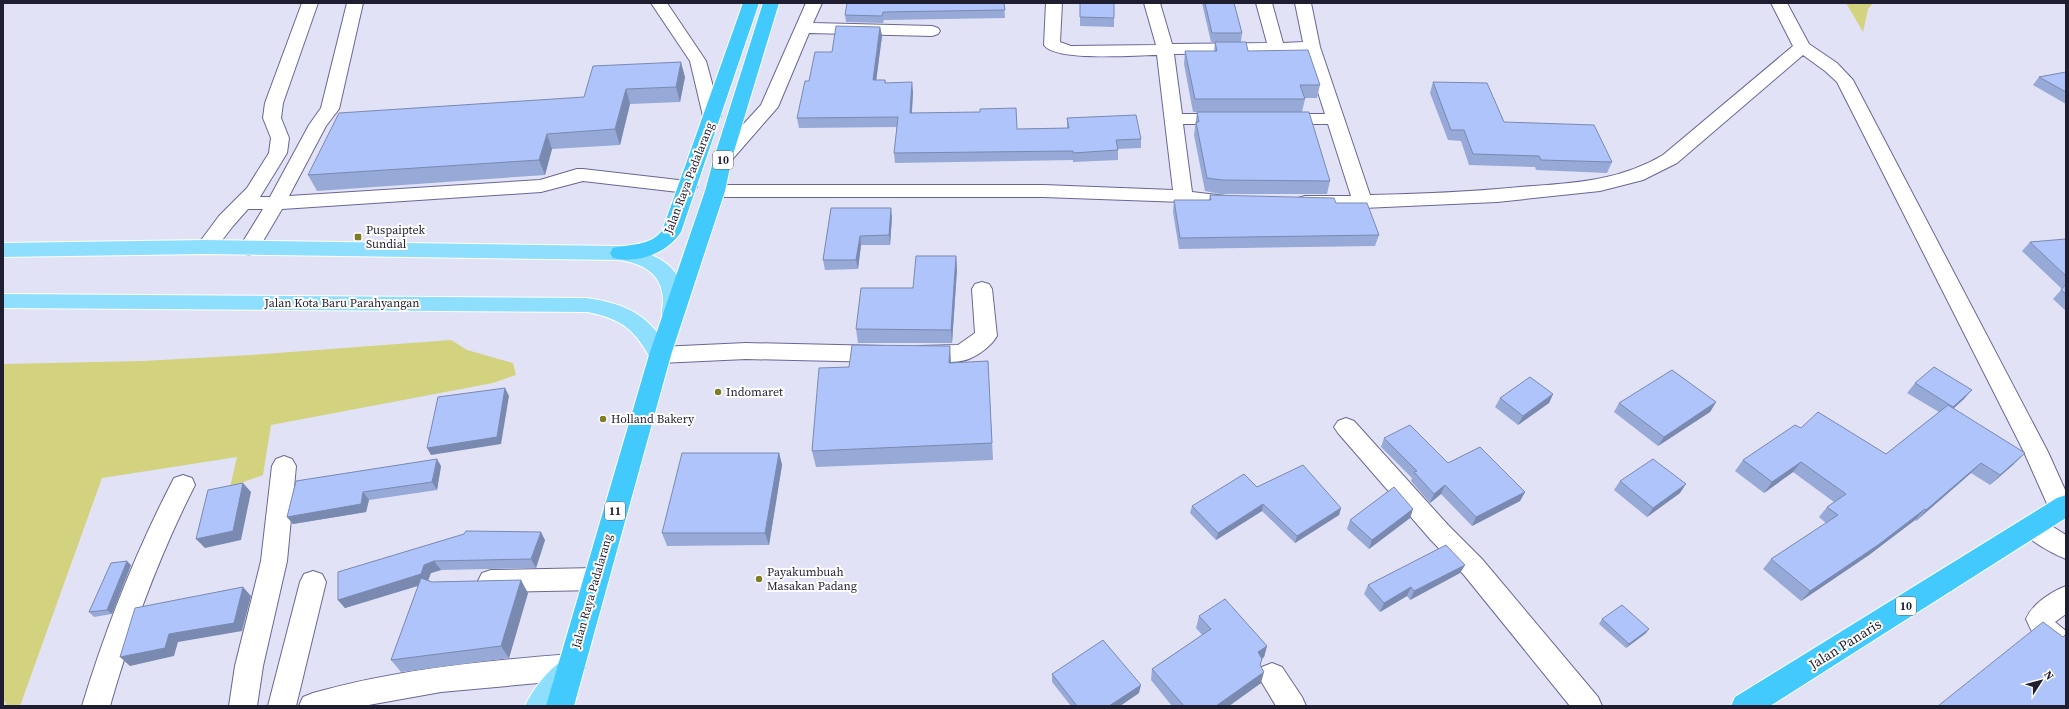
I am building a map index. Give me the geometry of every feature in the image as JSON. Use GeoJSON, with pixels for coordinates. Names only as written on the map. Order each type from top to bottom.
{"type":"FeatureCollection","features":[{"type":"Feature","properties":{"kind":"highway","name":"Jalan Raya Padalarang"},"geometry":{"type":"LineString","coordinates":[[620,253],[652,247],[665,240],[672,229],[751,3]]}},
{"type":"Feature","properties":{"kind":"highway","name":"Jalan Raya Padalarang"},"geometry":{"type":"LineString","coordinates":[[560,706],[660,354],[715,191],[723,158],[771,3]]}},
{"type":"Feature","properties":{"kind":"highway","name":"Jalan Panaris"},"geometry":{"type":"LineString","coordinates":[[1745,706],[2064,507]]}},
{"type":"Feature","properties":{"kind":"main road"},"geometry":{"type":"LineString","coordinates":[[3,250],[249,248],[620,253]]}},
{"type":"Feature","properties":{"kind":"main road","name":"Jalan Raya Padalarang"},"geometry":{"type":"LineString","coordinates":[[620,253],[640,257],[653,262],[668,276],[674,294],[672,315]]}},
{"type":"Feature","properties":{"kind":"main road","name":"Jalan Kota Baru Parahyangan"},"geometry":{"type":"LineString","coordinates":[[3,301],[587,304],[612,310],[637,323],[651,336],[660,354]]}},
{"type":"Feature","properties":{"kind":"main road"},"geometry":{"type":"LineString","coordinates":[[539,706],[571,667]]}},
{"type":"Feature","properties":{"kind":"street"},"geometry":{"type":"LineString","coordinates":[[206,248],[226,221],[244,203],[263,179],[278,153],[280,138],[272,118],[274,103],[310,3]]}},
{"type":"Feature","properties":{"kind":"street"},"geometry":{"type":"LineString","coordinates":[[249,248],[276,203],[318,125],[330,108],[355,3]]}},
{"type":"Feature","properties":{"kind":"street"},"geometry":{"type":"LineString","coordinates":[[659,3],[698,61],[712,116]]}},
{"type":"Feature","properties":{"kind":"street"},"geometry":{"type":"LineString","coordinates":[[723,158],[769,107],[814,3]]}},
{"type":"Feature","properties":{"kind":"street"},"geometry":{"type":"LineString","coordinates":[[1054,3],[1052,45],[1069,51],[1165,48],[1312,47]]}},
{"type":"Feature","properties":{"kind":"street"},"geometry":{"type":"LineString","coordinates":[[1152,3],[1165,48],[1183,196]]}},
{"type":"Feature","properties":{"kind":"street"},"geometry":{"type":"LineString","coordinates":[[1264,3],[1276,47]]}},
{"type":"Feature","properties":{"kind":"street"},"geometry":{"type":"LineString","coordinates":[[1303,3],[1312,47],[1363,202]]}},
{"type":"Feature","properties":{"kind":"street"},"geometry":{"type":"LineString","coordinates":[[1779,3],[1802,47],[1831,67],[1844,80],[2064,507]]}},
{"type":"Feature","properties":{"kind":"street"},"geometry":{"type":"LineString","coordinates":[[802,28],[932,31]]}},
{"type":"Feature","properties":{"kind":"street"},"geometry":{"type":"LineString","coordinates":[[1284,202],[1363,202],[1455,199],[1597,186],[1634,179],[1654,170],[1670,160],[1802,47]]}},
{"type":"Feature","properties":{"kind":"street"},"geometry":{"type":"LineString","coordinates":[[1174,119],[1244,119]]}},
{"type":"Feature","properties":{"kind":"street"},"geometry":{"type":"LineString","coordinates":[[1267,119],[1336,119]]}},
{"type":"Feature","properties":{"kind":"street"},"geometry":{"type":"LineString","coordinates":[[244,203],[276,203],[541,186],[577,175],[687,187]]}},
{"type":"Feature","properties":{"kind":"street"},"geometry":{"type":"LineString","coordinates":[[715,191],[1043,191],[1183,196],[1220,202],[1252,202]]}},
{"type":"Feature","properties":{"kind":"street"},"geometry":{"type":"LineString","coordinates":[[660,354],[746,351],[928,354],[963,353],[986,336],[982,289]]}},
{"type":"Feature","properties":{"kind":"street"},"geometry":{"type":"LineString","coordinates":[[1346,427],[1439,532],[1473,567],[1588,706]]}},
{"type":"Feature","properties":{"kind":"street"},"geometry":{"type":"LineString","coordinates":[[243,706],[249,666],[274,561],[284,466]]}},
{"type":"Feature","properties":{"kind":"street"},"geometry":{"type":"LineString","coordinates":[[96,706],[106,672],[132,598],[162,525],[183,485]]}},
{"type":"Feature","properties":{"kind":"street"},"geometry":{"type":"LineString","coordinates":[[2033,526],[2066,548]]}},
{"type":"Feature","properties":{"kind":"street"},"geometry":{"type":"LineString","coordinates":[[464,582],[596,579]]}},
{"type":"Feature","properties":{"kind":"street"},"geometry":{"type":"LineString","coordinates":[[282,706],[313,582]]}},
{"type":"Feature","properties":{"kind":"street"},"geometry":{"type":"LineString","coordinates":[[2066,598],[2039,619],[2044,630],[2066,647]]}},
{"type":"Feature","properties":{"kind":"street"},"geometry":{"type":"LineString","coordinates":[[314,706],[368,691],[408,684],[514,671],[571,667]]}},
{"type":"Feature","properties":{"kind":"street"},"geometry":{"type":"LineString","coordinates":[[1272,676],[1292,706]]}},
{"type":"Feature","properties":{"kind":"shaded area"},"geometry":{"type":"Polygon","coordinates":[[[1846,3],[1873,3],[1868,9],[1863,32],[1846,3]]]}},
{"type":"Feature","properties":{"kind":"shaded area"},"geometry":{"type":"Polygon","coordinates":[[[451,340],[467,350],[513,363],[516,375],[493,383],[271,425],[263,475],[230,487],[237,457],[102,478],[20,706],[7,706],[3,698],[3,364],[143,361],[251,355],[451,340]]]}},
{"type":"Feature","properties":{"kind":"building"},"geometry":{"type":"Polygon","coordinates":[[[847,3],[1004,3],[1005,10],[883,12],[882,16],[845,15],[847,3]]]}},
{"type":"Feature","properties":{"kind":"building"},"geometry":{"type":"Polygon","coordinates":[[[1080,3],[1114,3],[1114,18],[1080,17],[1080,3]]]}},
{"type":"Feature","properties":{"kind":"building"},"geometry":{"type":"Polygon","coordinates":[[[1205,3],[1234,3],[1242,33],[1212,33],[1205,3]]]}},
{"type":"Feature","properties":{"kind":"building"},"geometry":{"type":"Polygon","coordinates":[[[836,26],[880,27],[873,80],[885,80],[885,83],[912,82],[910,113],[980,112],[980,109],[1016,108],[1017,129],[1069,128],[1067,118],[1136,115],[1141,139],[1116,140],[1118,150],[1073,153],[1073,151],[894,153],[898,117],[797,118],[805,81],[809,81],[815,52],[832,52],[836,26]]]}},
{"type":"Feature","properties":{"kind":"building"},"geometry":{"type":"Polygon","coordinates":[[[1215,42],[1246,42],[1248,51],[1308,50],[1320,85],[1300,85],[1305,99],[1195,99],[1185,51],[1217,51],[1215,42]]]}},
{"type":"Feature","properties":{"kind":"building"},"geometry":{"type":"Polygon","coordinates":[[[681,62],[676,87],[626,89],[615,129],[547,134],[539,160],[308,175],[339,113],[584,97],[593,66],[681,62]]]}},
{"type":"Feature","properties":{"kind":"building"},"geometry":{"type":"Polygon","coordinates":[[[2066,72],[2066,92],[2039,77],[2066,72]]]}},
{"type":"Feature","properties":{"kind":"building"},"geometry":{"type":"Polygon","coordinates":[[[1433,82],[1487,83],[1504,122],[1594,125],[1612,162],[1541,160],[1539,156],[1473,154],[1464,130],[1451,130],[1433,82]]]}},
{"type":"Feature","properties":{"kind":"building"},"geometry":{"type":"Polygon","coordinates":[[[1197,112],[1309,112],[1330,181],[1222,180],[1207,178],[1196,122],[1199,122],[1197,112]]]}},
{"type":"Feature","properties":{"kind":"building"},"geometry":{"type":"Polygon","coordinates":[[[1210,195],[1334,198],[1336,203],[1367,203],[1379,235],[1180,238],[1174,200],[1211,200],[1210,195]]]}},
{"type":"Feature","properties":{"kind":"building"},"geometry":{"type":"Polygon","coordinates":[[[831,208],[891,208],[889,235],[860,236],[856,260],[823,260],[831,208]]]}},
{"type":"Feature","properties":{"kind":"building"},"geometry":{"type":"Polygon","coordinates":[[[2066,239],[2066,276],[2030,242],[2066,239]]]}},
{"type":"Feature","properties":{"kind":"building"},"geometry":{"type":"Polygon","coordinates":[[[916,256],[956,256],[951,330],[856,329],[861,288],[913,288],[916,256]]]}},
{"type":"Feature","properties":{"kind":"building"},"geometry":{"type":"Polygon","coordinates":[[[2066,284],[2066,294],[2061,290],[2066,284]]]}},
{"type":"Feature","properties":{"kind":"building"},"geometry":{"type":"Polygon","coordinates":[[[852,345],[950,346],[949,363],[988,361],[992,443],[812,451],[819,368],[849,367],[852,345]]]}},
{"type":"Feature","properties":{"kind":"building"},"geometry":{"type":"Polygon","coordinates":[[[1934,367],[1972,390],[1953,407],[1915,383],[1934,367]]]}},
{"type":"Feature","properties":{"kind":"building"},"geometry":{"type":"Polygon","coordinates":[[[1672,370],[1716,402],[1664,437],[1619,403],[1672,370]]]}},
{"type":"Feature","properties":{"kind":"building"},"geometry":{"type":"Polygon","coordinates":[[[1530,377],[1553,394],[1523,416],[1500,398],[1530,377]]]}},
{"type":"Feature","properties":{"kind":"building"},"geometry":{"type":"Polygon","coordinates":[[[505,388],[497,437],[427,448],[438,397],[505,388]]]}},
{"type":"Feature","properties":{"kind":"building"},"geometry":{"type":"Polygon","coordinates":[[[1948,405],[2025,453],[2000,475],[1981,463],[1926,510],[1925,509],[1878,545],[1810,591],[1771,559],[1838,515],[1827,507],[1846,494],[1801,462],[1772,482],[1743,460],[1795,425],[1801,428],[1818,412],[1886,454],[1948,405]]]}},
{"type":"Feature","properties":{"kind":"building"},"geometry":{"type":"Polygon","coordinates":[[[1410,425],[1448,463],[1480,447],[1525,492],[1476,517],[1445,485],[1434,494],[1414,472],[1417,471],[1384,438],[1410,425]]]}},
{"type":"Feature","properties":{"kind":"building"},"geometry":{"type":"Polygon","coordinates":[[[682,453],[779,453],[765,533],[662,533],[682,453]]]}},
{"type":"Feature","properties":{"kind":"building"},"geometry":{"type":"Polygon","coordinates":[[[437,459],[432,482],[363,492],[361,504],[287,517],[296,481],[437,459]]]}},
{"type":"Feature","properties":{"kind":"building"},"geometry":{"type":"Polygon","coordinates":[[[1653,459],[1686,484],[1653,508],[1620,481],[1653,459]]]}},
{"type":"Feature","properties":{"kind":"building"},"geometry":{"type":"Polygon","coordinates":[[[1303,465],[1341,508],[1297,536],[1263,504],[1218,533],[1192,506],[1244,474],[1257,487],[1303,465]]]}},
{"type":"Feature","properties":{"kind":"building"},"geometry":{"type":"Polygon","coordinates":[[[243,483],[233,531],[196,539],[208,490],[243,483]]]}},
{"type":"Feature","properties":{"kind":"building"},"geometry":{"type":"Polygon","coordinates":[[[1394,487],[1413,509],[1372,540],[1350,520],[1394,487]]]}},
{"type":"Feature","properties":{"kind":"building"},"geometry":{"type":"Polygon","coordinates":[[[466,531],[541,532],[531,559],[434,561],[424,565],[421,574],[338,600],[338,572],[464,534],[466,531]]]}},
{"type":"Feature","properties":{"kind":"building"},"geometry":{"type":"Polygon","coordinates":[[[1446,545],[1465,565],[1414,591],[1411,587],[1384,603],[1368,585],[1446,545]]]}},
{"type":"Feature","properties":{"kind":"building"},"geometry":{"type":"Polygon","coordinates":[[[127,561],[107,610],[89,612],[111,563],[127,561]]]}},
{"type":"Feature","properties":{"kind":"building"},"geometry":{"type":"Polygon","coordinates":[[[421,578],[432,582],[521,580],[501,646],[391,660],[421,578]]]}},
{"type":"Feature","properties":{"kind":"building"},"geometry":{"type":"Polygon","coordinates":[[[243,587],[234,623],[169,634],[165,648],[120,657],[135,608],[243,587]]]}},
{"type":"Feature","properties":{"kind":"building"},"geometry":{"type":"Polygon","coordinates":[[[1225,599],[1267,646],[1258,652],[1262,659],[1260,665],[1264,672],[1216,706],[1184,706],[1152,669],[1211,629],[1199,616],[1225,599]]]}},
{"type":"Feature","properties":{"kind":"building"},"geometry":{"type":"Polygon","coordinates":[[[1622,605],[1649,629],[1629,644],[1602,619],[1622,605]]]}},
{"type":"Feature","properties":{"kind":"building"},"geometry":{"type":"Polygon","coordinates":[[[2043,622],[2063,637],[2065,635],[2066,636],[2066,706],[1938,706],[2043,622]]]}},
{"type":"Feature","properties":{"kind":"building"},"geometry":{"type":"Polygon","coordinates":[[[1103,640],[1141,685],[1109,706],[1077,706],[1052,674],[1103,640]]]}},
{"type":"Feature","properties":{"kind":"place","name":"Puspaiptek Sundial"},"geometry":{"type":"Point","coordinates":[358,237]}},
{"type":"Feature","properties":{"kind":"place","name":"Indomaret"},"geometry":{"type":"Point","coordinates":[718,392]}},
{"type":"Feature","properties":{"kind":"place","name":"Holland Bakery"},"geometry":{"type":"Point","coordinates":[603,419]}},
{"type":"Feature","properties":{"kind":"place","name":"Payakumbuah Masakan Padang"},"geometry":{"type":"Point","coordinates":[759,579]}}]}
